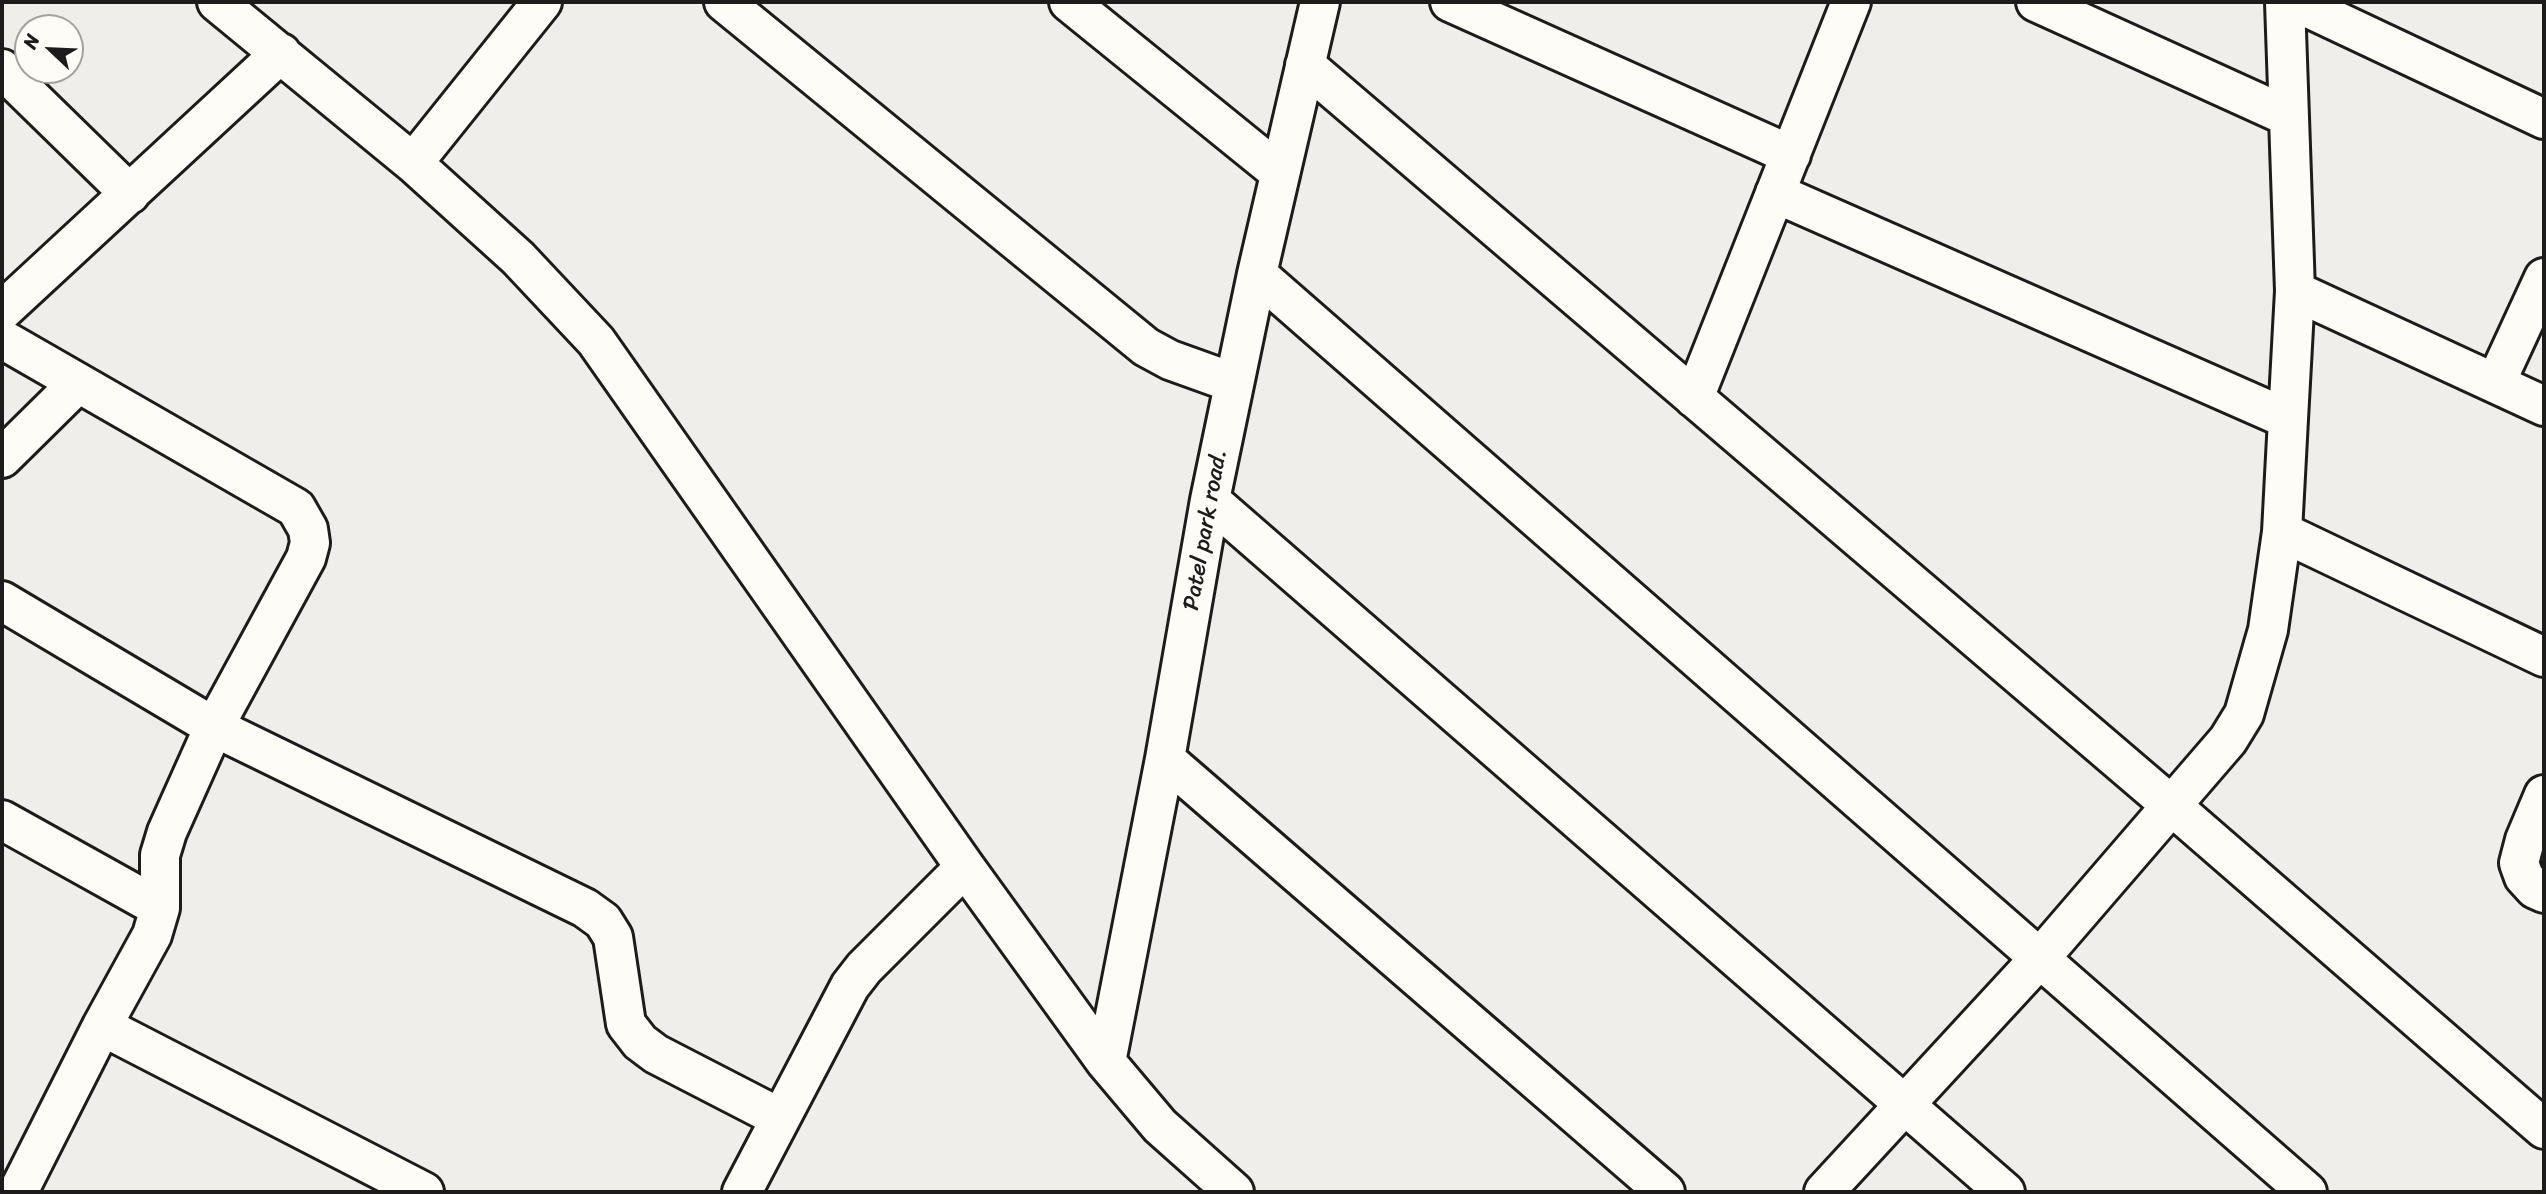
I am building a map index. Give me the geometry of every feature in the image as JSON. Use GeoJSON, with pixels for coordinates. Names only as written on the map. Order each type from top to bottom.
{"type":"FeatureCollection","features":[{"type":"Feature","properties":{"kind":"street"},"geometry":{"type":"LineString","coordinates":[[217,2],[413,163],[517,258],[596,341],[965,867],[1106,1062],[1212,1185]]}},
{"type":"Feature","properties":{"kind":"street"},"geometry":{"type":"LineString","coordinates":[[413,163],[542,2]]}},
{"type":"Feature","properties":{"kind":"street"},"geometry":{"type":"LineString","coordinates":[[724,2],[1146,347],[1170,360],[1234,383]]}},
{"type":"Feature","properties":{"kind":"street"},"geometry":{"type":"LineString","coordinates":[[1069,2],[1280,173]]}},
{"type":"Feature","properties":{"kind":"street","name":"Patel park road."},"geometry":{"type":"LineString","coordinates":[[1106,1062],[1165,759],[1210,500],[1257,274],[1321,2]]}},
{"type":"Feature","properties":{"kind":"street"},"geometry":{"type":"LineString","coordinates":[[1450,2],[1791,155]]}},
{"type":"Feature","properties":{"kind":"street"},"geometry":{"type":"LineString","coordinates":[[1695,398],[1851,2]]}},
{"type":"Feature","properties":{"kind":"street"},"geometry":{"type":"LineString","coordinates":[[2036,2],[2287,116]]}},
{"type":"Feature","properties":{"kind":"street"},"geometry":{"type":"LineString","coordinates":[[1824,1192],[2040,958],[2228,740],[2244,715],[2268,630],[2282,532],[2295,291],[2285,2]]}},
{"type":"Feature","properties":{"kind":"street"},"geometry":{"type":"LineString","coordinates":[[2296,2],[2544,119]]}},
{"type":"Feature","properties":{"kind":"street"},"geometry":{"type":"LineString","coordinates":[[2,312],[281,54]]}},
{"type":"Feature","properties":{"kind":"street"},"geometry":{"type":"LineString","coordinates":[[1305,65],[2172,806],[2544,1129]]}},
{"type":"Feature","properties":{"kind":"street"},"geometry":{"type":"LineString","coordinates":[[2,69],[130,194]]}},
{"type":"Feature","properties":{"kind":"street"},"geometry":{"type":"LineString","coordinates":[[1776,193],[2288,419]]}},
{"type":"Feature","properties":{"kind":"street"},"geometry":{"type":"LineString","coordinates":[[1257,274],[2306,1192]]}},
{"type":"Feature","properties":{"kind":"street"},"geometry":{"type":"LineString","coordinates":[[2496,382],[2544,278]]}},
{"type":"Feature","properties":{"kind":"street"},"geometry":{"type":"LineString","coordinates":[[2295,291],[2544,406]]}},
{"type":"Feature","properties":{"kind":"street"},"geometry":{"type":"LineString","coordinates":[[2,339],[296,508],[307,529],[310,543],[306,558],[214,727],[167,832],[160,855],[160,908],[152,935],[102,1026],[18,1192]]}},
{"type":"Feature","properties":{"kind":"street"},"geometry":{"type":"LineString","coordinates":[[2,458],[78,383]]}},
{"type":"Feature","properties":{"kind":"street"},"geometry":{"type":"LineString","coordinates":[[1210,500],[2005,1192]]}},
{"type":"Feature","properties":{"kind":"street"},"geometry":{"type":"LineString","coordinates":[[2282,532],[2544,657]]}},
{"type":"Feature","properties":{"kind":"street"},"geometry":{"type":"LineString","coordinates":[[2,601],[214,727],[585,908],[603,921],[613,937],[626,1024],[640,1042],[656,1054],[780,1118]]}},
{"type":"Feature","properties":{"kind":"street"},"geometry":{"type":"LineString","coordinates":[[1165,759],[1665,1192]]}},
{"type":"Feature","properties":{"kind":"street"},"geometry":{"type":"LineString","coordinates":[[2544,795],[2525,840],[2519,863],[2524,877],[2544,893]]}},
{"type":"Feature","properties":{"kind":"street"},"geometry":{"type":"LineString","coordinates":[[2,820],[160,908]]}},
{"type":"Feature","properties":{"kind":"street"},"geometry":{"type":"LineString","coordinates":[[742,1192],[850,986],[864,968],[965,867]]}},
{"type":"Feature","properties":{"kind":"street"},"geometry":{"type":"LineString","coordinates":[[102,1026],[424,1192]]}}]}
